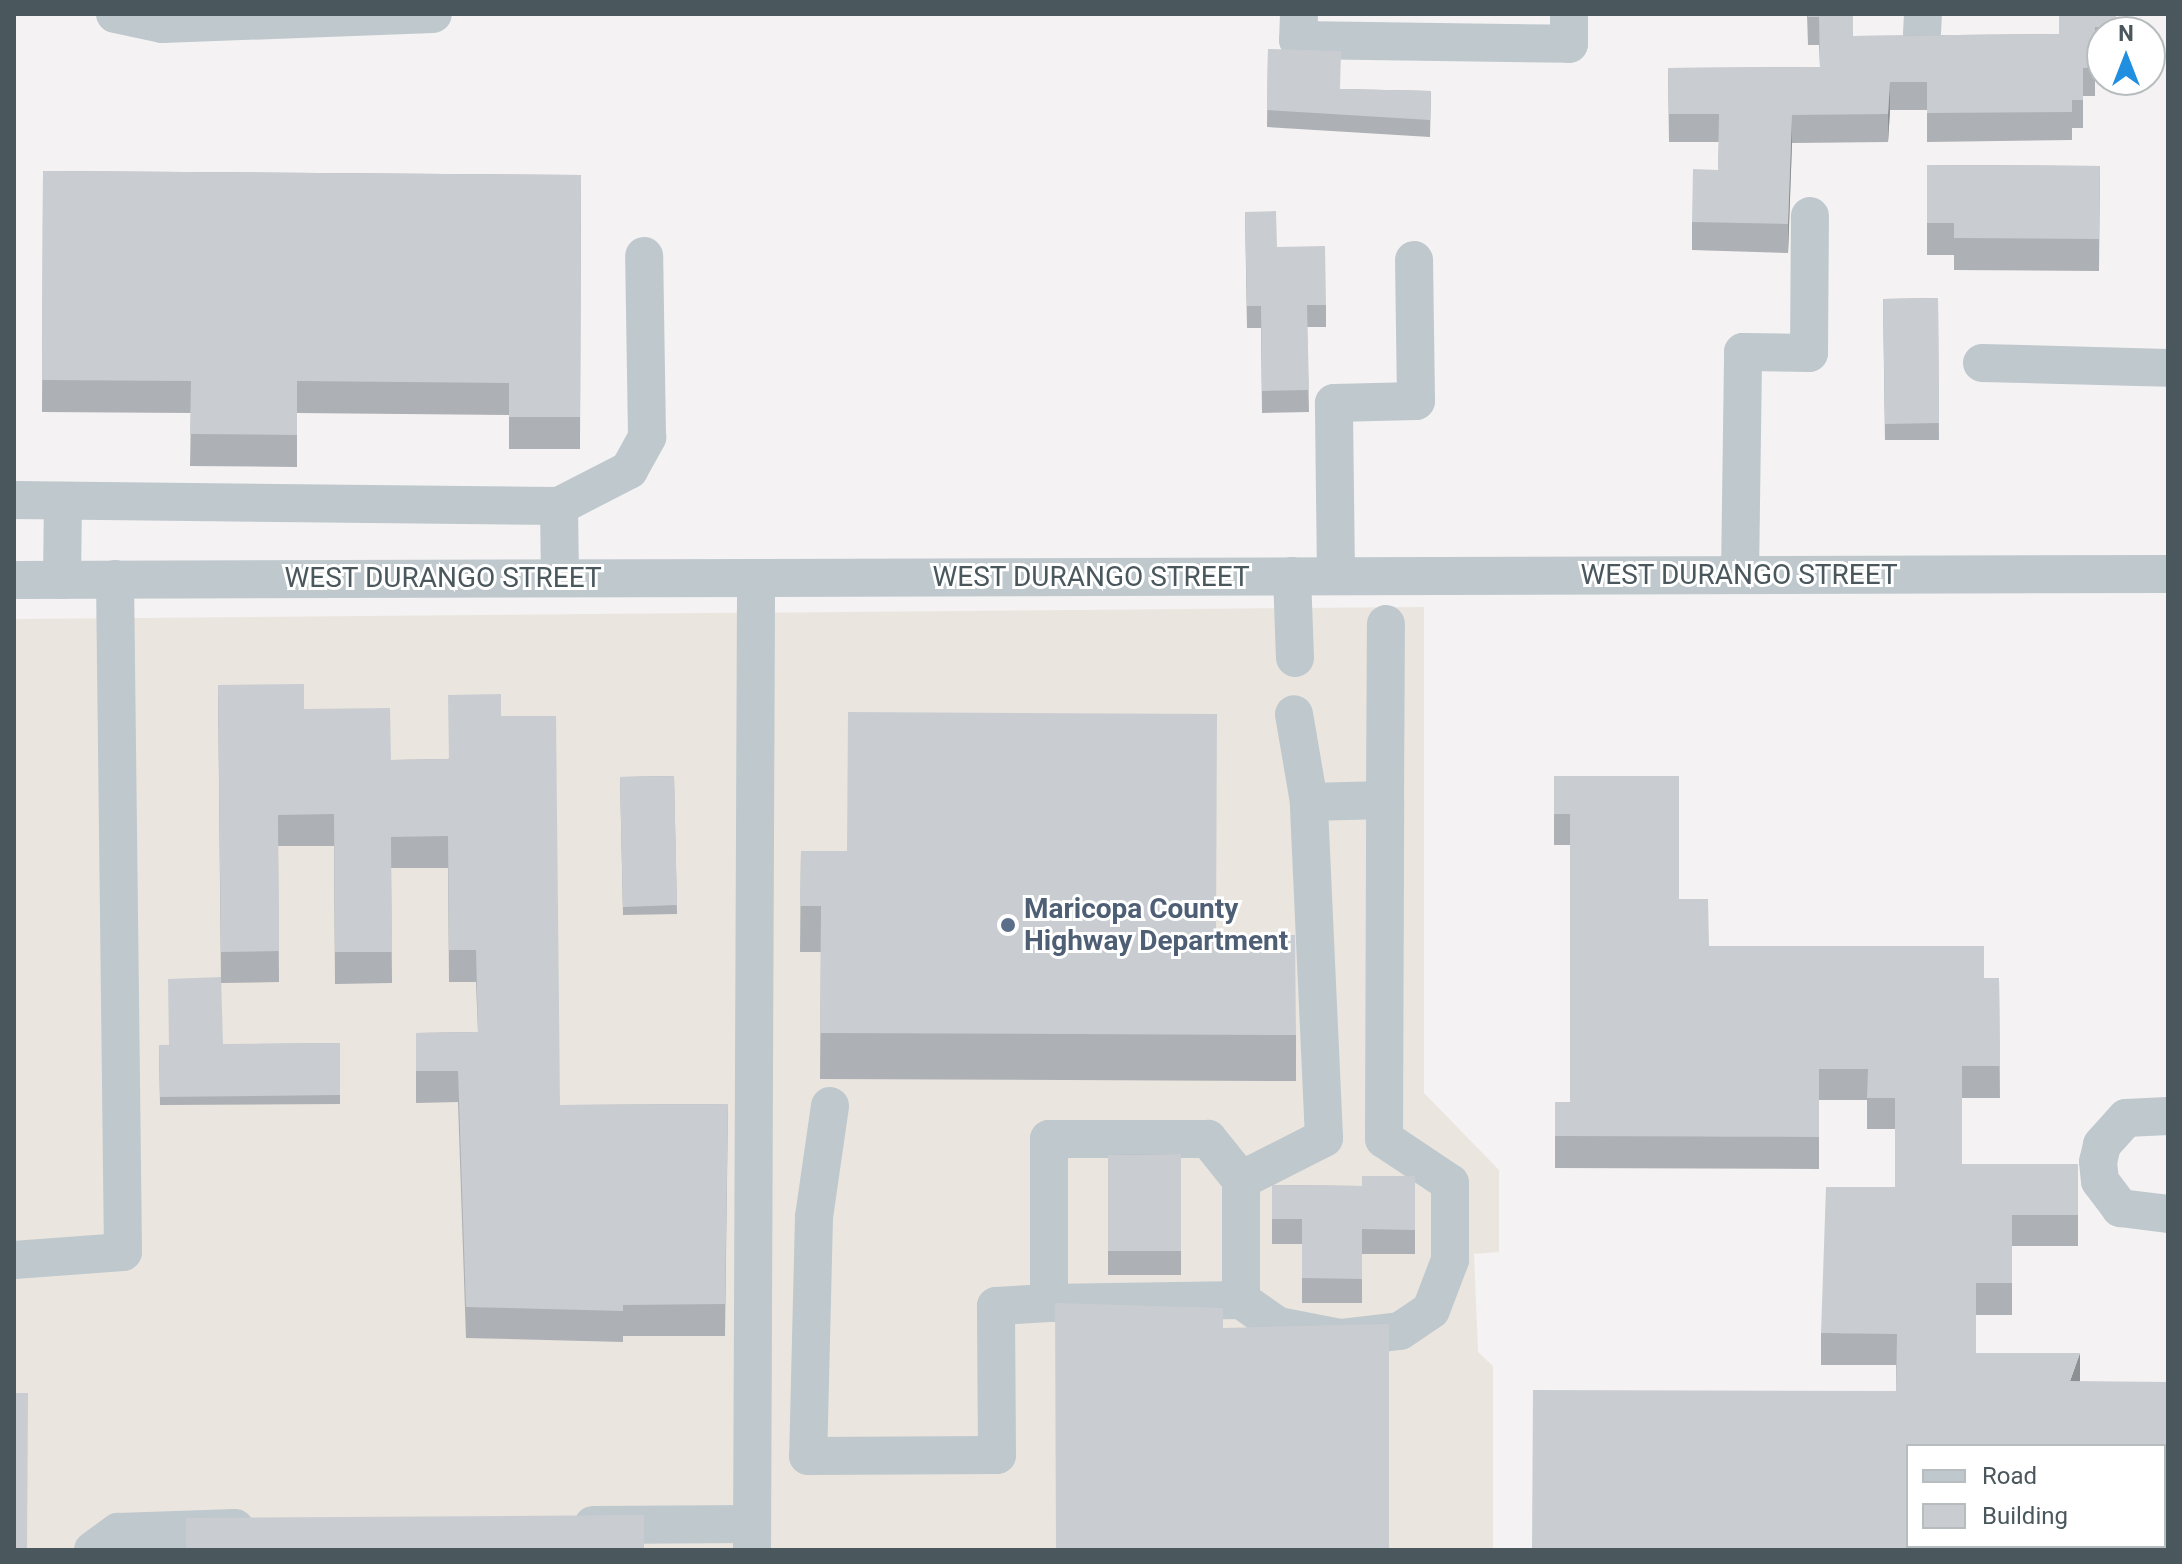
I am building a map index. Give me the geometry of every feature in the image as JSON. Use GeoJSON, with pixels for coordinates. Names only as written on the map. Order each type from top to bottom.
{"type":"FeatureCollection","features":[{"type":"Feature","properties":{"kind":"street"},"geometry":{"type":"LineString","coordinates":[[115,14],[162,24],[433,14]]}},
{"type":"Feature","properties":{"kind":"street"},"geometry":{"type":"LineString","coordinates":[[1299,14],[1298,40],[1569,44],[1569,14]]}},
{"type":"Feature","properties":{"kind":"street"},"geometry":{"type":"LineString","coordinates":[[1740,575],[1743,352],[1809,353],[1810,216]]}},
{"type":"Feature","properties":{"kind":"street"},"geometry":{"type":"LineString","coordinates":[[14,500],[559,506],[629,470],[647,437],[644,256]]}},
{"type":"Feature","properties":{"kind":"street"},"geometry":{"type":"LineString","coordinates":[[1336,576],[1334,403],[1416,401],[1414,260]]}},
{"type":"Feature","properties":{"kind":"street"},"geometry":{"type":"LineString","coordinates":[[1982,363],[2168,368]]}},
{"type":"Feature","properties":{"kind":"street"},"geometry":{"type":"LineString","coordinates":[[62,580],[63,501]]}},
{"type":"Feature","properties":{"kind":"street"},"geometry":{"type":"LineString","coordinates":[[559,506],[560,578]]}},
{"type":"Feature","properties":{"kind":"street","name":"WEST DURANGO STREET"},"geometry":{"type":"LineString","coordinates":[[14,580],[2168,574]]}},
{"type":"Feature","properties":{"kind":"street"},"geometry":{"type":"LineString","coordinates":[[1292,576],[1295,658]]}},
{"type":"Feature","properties":{"kind":"street"},"geometry":{"type":"LineString","coordinates":[[554,1526],[752,1537],[756,578]]}},
{"type":"Feature","properties":{"kind":"street"},"geometry":{"type":"LineString","coordinates":[[14,1260],[123,1252],[115,579]]}},
{"type":"Feature","properties":{"kind":"street"},"geometry":{"type":"LineString","coordinates":[[1384,1139],[1386,624]]}},
{"type":"Feature","properties":{"kind":"street"},"geometry":{"type":"LineString","coordinates":[[1294,714],[1309,802],[1324,1138]]}},
{"type":"Feature","properties":{"kind":"street"},"geometry":{"type":"LineString","coordinates":[[1309,802],[1385,800]]}},
{"type":"Feature","properties":{"kind":"street"},"geometry":{"type":"LineString","coordinates":[[830,1106],[814,1217],[808,1456],[997,1455],[996,1306],[1241,1300],[1278,1326],[1340,1338],[1400,1331],[1431,1310],[1450,1260],[1450,1183],[1384,1139],[1324,1138],[1241,1180]]}},
{"type":"Feature","properties":{"kind":"street"},"geometry":{"type":"LineString","coordinates":[[2168,1116],[2126,1118],[2102,1145],[2098,1162],[2100,1181],[2120,1208],[2168,1214]]}},
{"type":"Feature","properties":{"kind":"street"},"geometry":{"type":"LineString","coordinates":[[1049,1303],[1049,1139],[1208,1139],[1241,1180],[1241,1300]]}},
{"type":"Feature","properties":{"kind":"street"},"geometry":{"type":"LineString","coordinates":[[93,1550],[118,1532],[275,1527]]}},
{"type":"Feature","properties":{"kind":"shaded area"},"geometry":{"type":"Polygon","coordinates":[[[1424,607],[1424,1093],[1499,1170],[1499,1252],[1474,1254],[1478,1352],[1493,1366],[1493,1550],[14,1550],[14,619],[1424,607]]]}},
{"type":"Feature","properties":{"kind":"building"},"geometry":{"type":"Polygon","coordinates":[[[1808,14],[1853,14],[1853,36],[2059,34],[2059,14],[2116,14],[2086,16],[2083,100],[2072,100],[2072,112],[1927,113],[1927,82],[1890,82],[1888,114],[1792,115],[1788,224],[1692,222],[1693,169],[1718,170],[1719,114],[1669,114],[1668,68],[1820,67],[1819,17],[1808,17],[1808,14]]]}},
{"type":"Feature","properties":{"kind":"building"},"geometry":{"type":"Polygon","coordinates":[[[1268,49],[1341,51],[1340,89],[1431,91],[1430,120],[1267,110],[1268,49]]]}},
{"type":"Feature","properties":{"kind":"building"},"geometry":{"type":"Polygon","coordinates":[[[1927,165],[2100,166],[2099,239],[1954,238],[1954,223],[1927,223],[1927,165]]]}},
{"type":"Feature","properties":{"kind":"building"},"geometry":{"type":"Polygon","coordinates":[[[43,171],[581,175],[580,417],[509,417],[509,383],[297,381],[297,435],[190,434],[191,381],[42,380],[43,171]]]}},
{"type":"Feature","properties":{"kind":"building"},"geometry":{"type":"Polygon","coordinates":[[[1276,211],[1277,247],[1325,246],[1326,305],[1307,305],[1309,390],[1262,391],[1261,306],[1247,306],[1245,212],[1276,211]]]}},
{"type":"Feature","properties":{"kind":"building"},"geometry":{"type":"Polygon","coordinates":[[[1938,298],[1939,423],[1885,424],[1883,299],[1938,298]]]}},
{"type":"Feature","properties":{"kind":"building"},"geometry":{"type":"Polygon","coordinates":[[[304,684],[304,709],[390,708],[391,760],[449,759],[448,695],[501,694],[501,716],[556,716],[560,1105],[728,1104],[725,1304],[623,1305],[623,1311],[466,1307],[458,1071],[416,1071],[416,1033],[478,1032],[476,950],[449,950],[448,836],[391,837],[392,952],[335,952],[334,814],[278,815],[279,951],[221,952],[218,685],[304,684]]]}},
{"type":"Feature","properties":{"kind":"building","name":"Maricopa County Highway Department"},"geometry":{"type":"Polygon","coordinates":[[[848,712],[1217,714],[1216,935],[1295,935],[1296,1035],[820,1033],[821,906],[800,906],[801,851],[847,851],[848,712]]]}},
{"type":"Feature","properties":{"kind":"building"},"geometry":{"type":"Polygon","coordinates":[[[674,776],[677,905],[623,907],[620,777],[674,776]]]}},
{"type":"Feature","properties":{"kind":"building"},"geometry":{"type":"Polygon","coordinates":[[[1554,776],[1679,776],[1679,899],[1708,899],[1709,946],[1984,946],[1984,978],[1999,978],[2000,1066],[1962,1066],[1962,1164],[2078,1164],[2078,1215],[2012,1215],[2012,1283],[1976,1283],[1976,1353],[2080,1353],[2070,1381],[2168,1382],[2168,1550],[1532,1550],[1533,1390],[1896,1391],[1897,1334],[1821,1333],[1826,1187],[1895,1187],[1895,1098],[1867,1098],[1868,1069],[1819,1069],[1819,1137],[1555,1136],[1555,1102],[1570,1102],[1570,814],[1554,814],[1554,776]]]}},
{"type":"Feature","properties":{"kind":"building"},"geometry":{"type":"Polygon","coordinates":[[[221,977],[223,1044],[340,1043],[340,1095],[160,1097],[159,1045],[169,1045],[168,979],[221,977]]]}},
{"type":"Feature","properties":{"kind":"building"},"geometry":{"type":"Polygon","coordinates":[[[1181,1154],[1181,1251],[1108,1251],[1108,1155],[1181,1154]]]}},
{"type":"Feature","properties":{"kind":"building"},"geometry":{"type":"Polygon","coordinates":[[[1362,1176],[1415,1176],[1415,1230],[1362,1229],[1362,1279],[1302,1278],[1302,1219],[1272,1219],[1272,1185],[1362,1186],[1362,1176]]]}},
{"type":"Feature","properties":{"kind":"building"},"geometry":{"type":"Polygon","coordinates":[[[1055,1303],[1223,1308],[1223,1328],[1389,1324],[1389,1550],[1056,1550],[1055,1303]]]}},
{"type":"Feature","properties":{"kind":"building"},"geometry":{"type":"Polygon","coordinates":[[[14,1393],[28,1393],[27,1550],[14,1550],[14,1393]]]}},
{"type":"Feature","properties":{"kind":"building"},"geometry":{"type":"Polygon","coordinates":[[[644,1515],[644,1550],[186,1550],[186,1518],[644,1515]]]}},
{"type":"Feature","properties":{"kind":"place","name":"Maricopa County Highway Department"},"geometry":{"type":"Point","coordinates":[1008,925]}}]}
